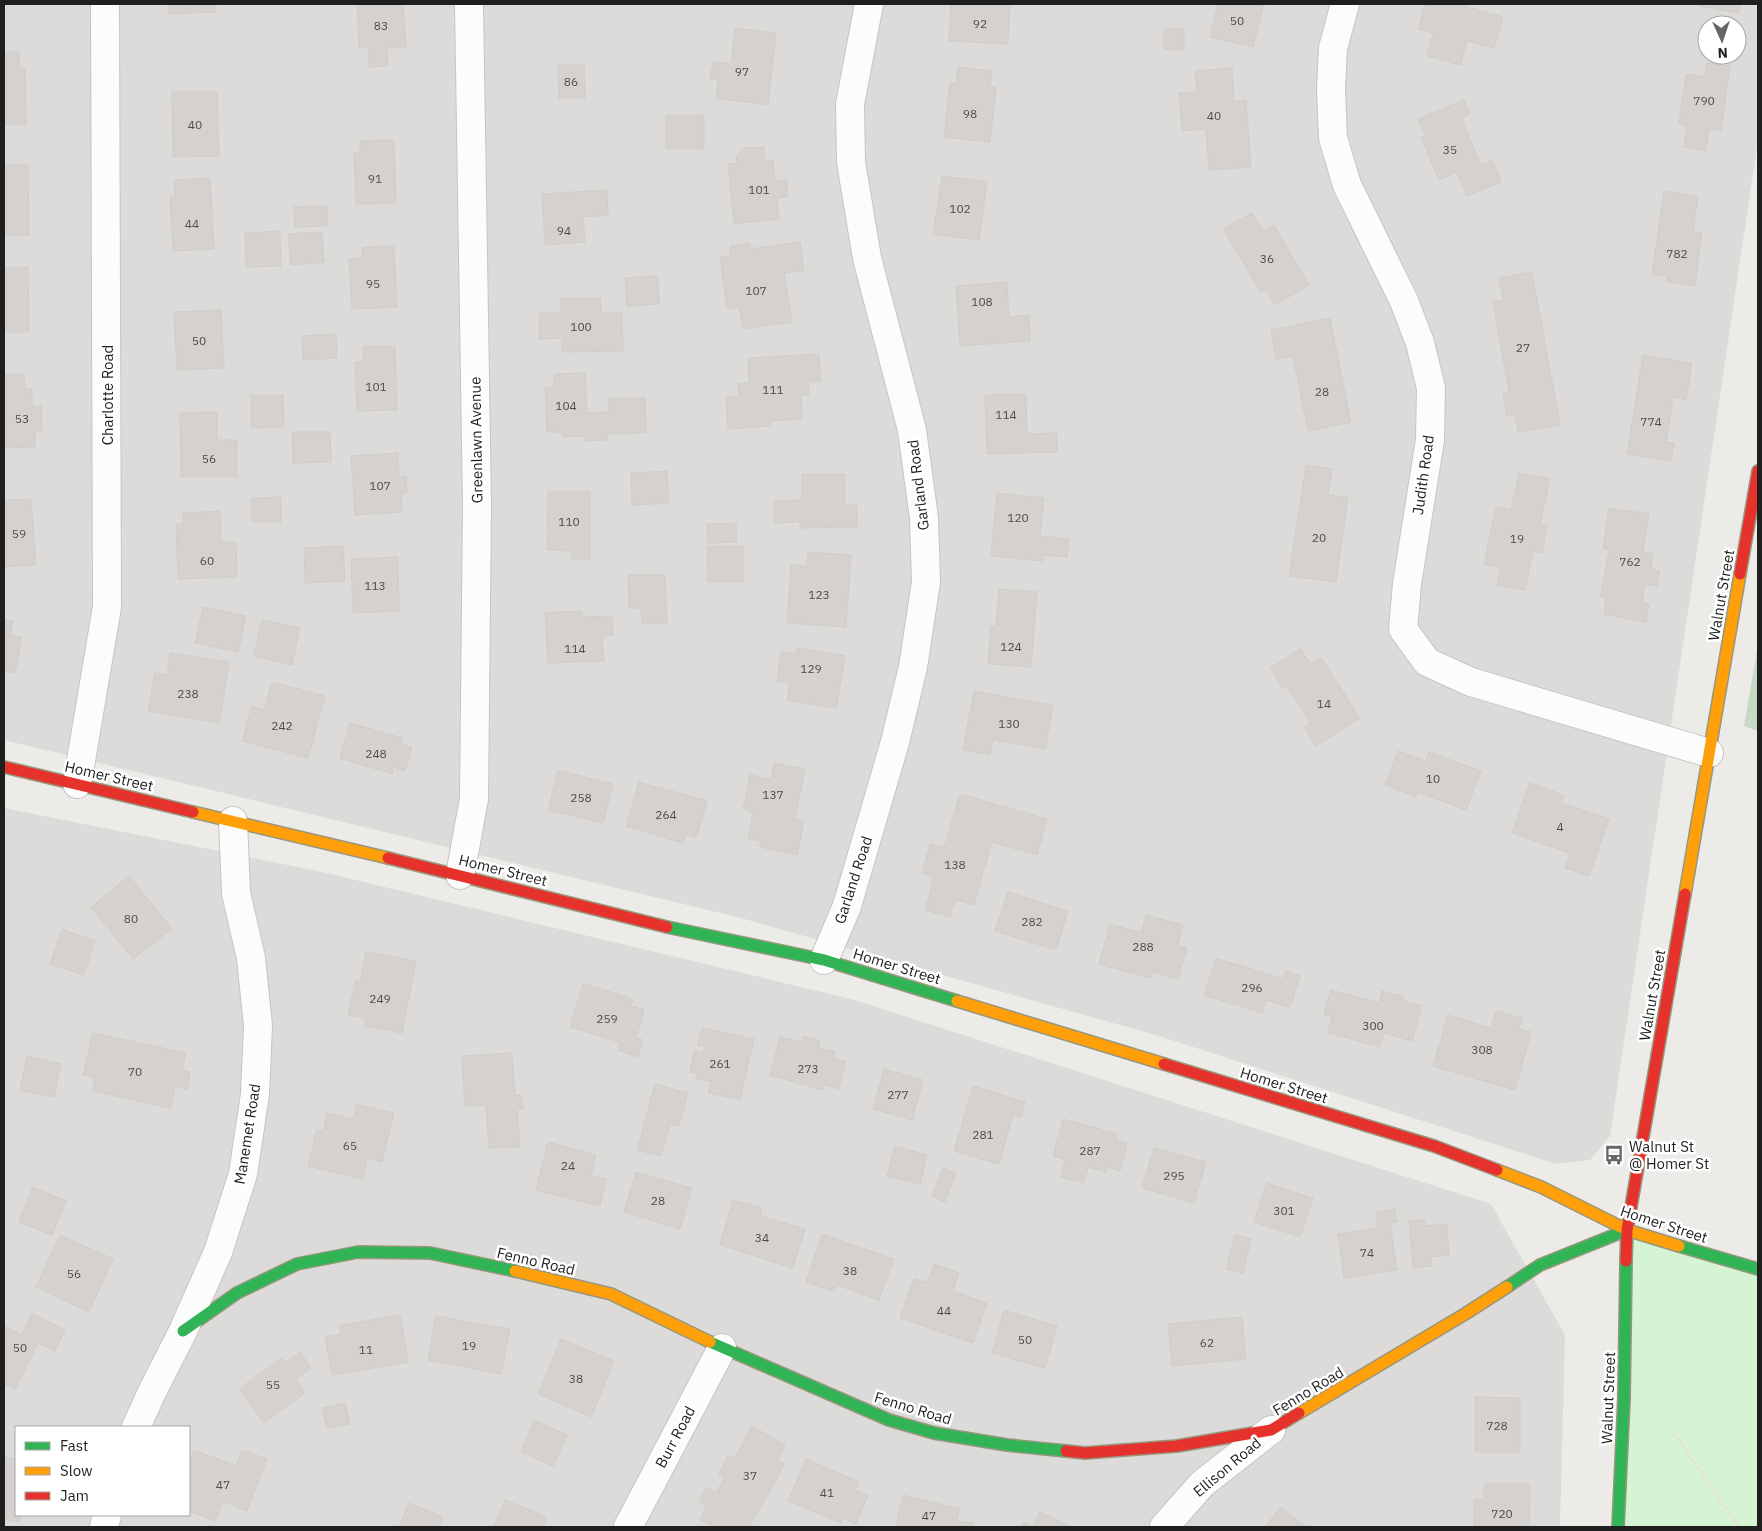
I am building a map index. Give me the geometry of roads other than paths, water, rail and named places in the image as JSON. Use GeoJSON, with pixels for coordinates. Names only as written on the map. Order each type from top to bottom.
{"type":"FeatureCollection","features":[{"type":"Feature","properties":{"kind":"street","name":"Charlotte Road"},"geometry":{"type":"LineString","coordinates":[[77,784],[107,607],[105,4]]}},
{"type":"Feature","properties":{"kind":"street","name":"Greenlawn Avenue"},"geometry":{"type":"LineString","coordinates":[[460,875],[474,799],[477,506],[469,4]]}},
{"type":"Feature","properties":{"kind":"street","name":"Garland Road"},"geometry":{"type":"LineString","coordinates":[[824,960],[848,906],[895,742],[913,667],[926,582],[924,518],[912,430],[868,258],[851,162],[850,104],[869,4]]}},
{"type":"Feature","properties":{"kind":"street","name":"Judith Road"},"geometry":{"type":"LineString","coordinates":[[1345,4],[1333,48],[1331,88],[1333,138],[1346,185],[1404,301],[1420,343],[1431,388],[1430,440],[1407,584],[1403,629],[1427,662],[1470,682],[1709,753]]}},
{"type":"Feature","properties":{"kind":"street","name":"Walnut Street"},"geometry":{"type":"LineString","coordinates":[[1618,1527],[1624,1398],[1627,1230],[1758,471]]}},
{"type":"Feature","properties":{"kind":"street","name":"Homer Street"},"geometry":{"type":"LineString","coordinates":[[4,767],[460,875],[677,929],[824,960],[1434,1146],[1552,1192],[1627,1230],[1758,1269]]}},
{"type":"Feature","properties":{"kind":"street","name":"Manemet Road"},"geometry":{"type":"LineString","coordinates":[[136,1426],[183,1331],[218,1252],[243,1174],[255,1094],[258,1026],[251,958],[236,893],[233,821]]}},
{"type":"Feature","properties":{"kind":"street","name":"Fenno Road"},"geometry":{"type":"LineString","coordinates":[[183,1331],[238,1292],[298,1264],[358,1252],[430,1253],[611,1294],[722,1348],[889,1420],[934,1433],[1007,1445],[1084,1453],[1177,1446],[1272,1430],[1465,1314],[1540,1264],[1627,1230]]}},
{"type":"Feature","properties":{"kind":"street","name":"Burr Road"},"geometry":{"type":"LineString","coordinates":[[628,1527],[722,1348]]}},
{"type":"Feature","properties":{"kind":"street","name":"Ellison Road"},"geometry":{"type":"LineString","coordinates":[[1164,1527],[1202,1484],[1272,1430]]}},
{"type":"Feature","properties":{"kind":"place","name":"Walnut St @ Homer St"},"geometry":{"type":"Point","coordinates":[1614,1155]}}]}
